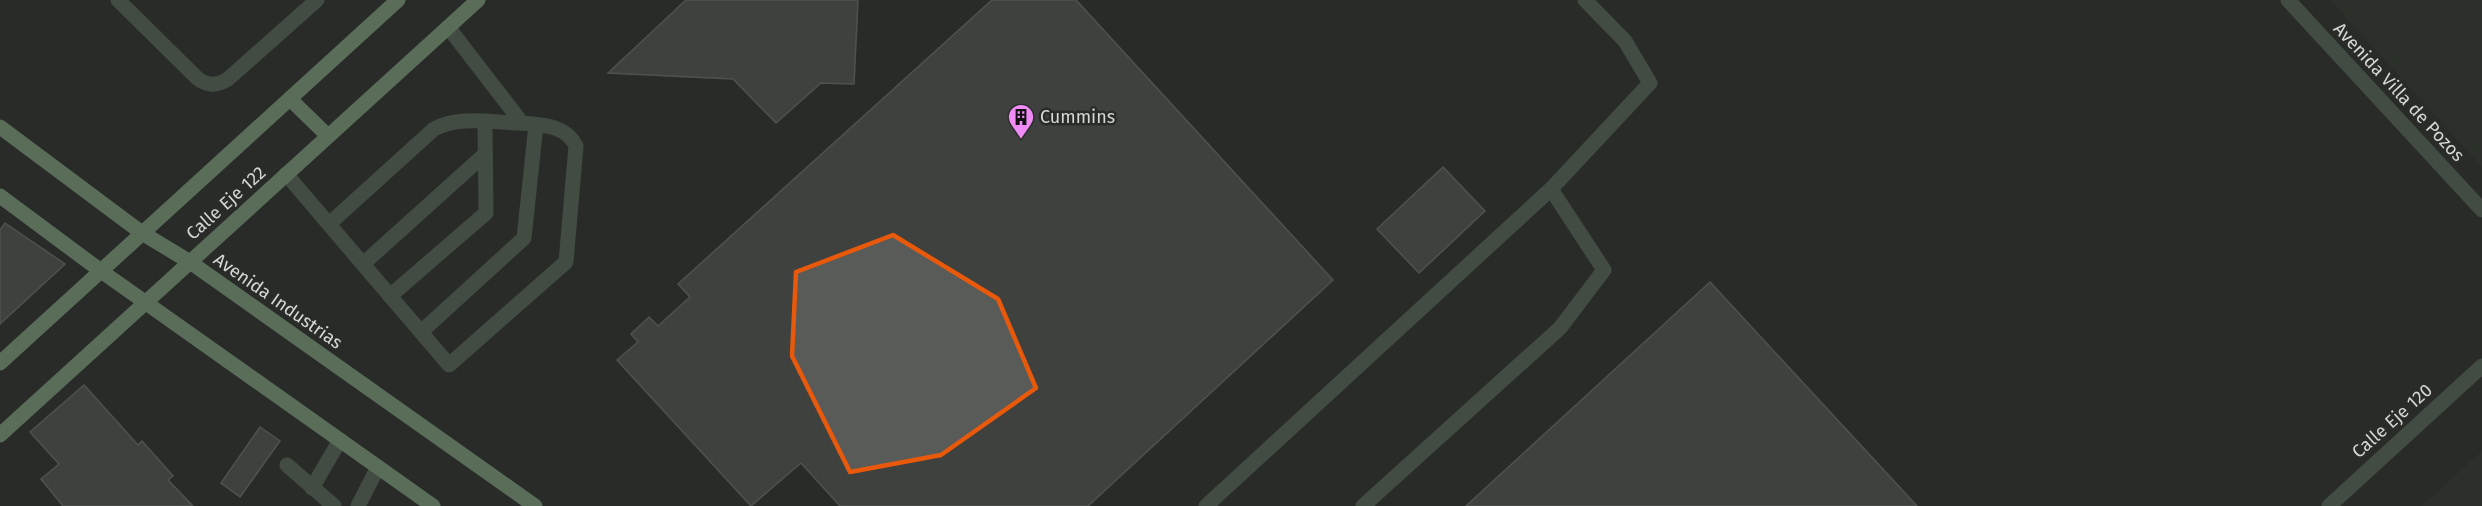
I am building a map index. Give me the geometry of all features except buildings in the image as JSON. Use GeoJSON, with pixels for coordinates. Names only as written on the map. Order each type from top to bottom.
{"type":"FeatureCollection","features":[{"type":"Feature","properties":{"kind":"main road","name":"Calle Eje 122"},"geometry":{"type":"LineString","coordinates":[[0,363],[398,0]]}},
{"type":"Feature","properties":{"kind":"main road","name":"Calle Eje 122"},"geometry":{"type":"LineString","coordinates":[[0,435],[478,0]]}},
{"type":"Feature","properties":{"kind":"main road"},"geometry":{"type":"LineString","coordinates":[[290,99],[328,136]]}},
{"type":"Feature","properties":{"kind":"main road","name":"Avenida Industrias"},"geometry":{"type":"LineString","coordinates":[[0,127],[142,233],[190,262],[535,506]]}},
{"type":"Feature","properties":{"kind":"main road"},"geometry":{"type":"LineString","coordinates":[[0,196],[101,271],[433,506]]}},
{"type":"Feature","properties":{"kind":"street"},"geometry":{"type":"LineString","coordinates":[[118,0],[197,78],[209,85],[222,83],[228,79],[317,0]]}},
{"type":"Feature","properties":{"kind":"street"},"geometry":{"type":"LineString","coordinates":[[1206,506],[1551,189],[1650,82],[1625,41],[1585,0]]}},
{"type":"Feature","properties":{"kind":"street","name":"Avenida Villa de Pozos"},"geometry":{"type":"LineString","coordinates":[[2288,0],[2482,210]]}},
{"type":"Feature","properties":{"kind":"street"},"geometry":{"type":"LineString","coordinates":[[421,332],[524,238],[529,124],[448,27]]}},
{"type":"Feature","properties":{"kind":"street"},"geometry":{"type":"LineString","coordinates":[[286,174],[450,365],[566,262],[576,146],[572,137],[560,129],[529,124],[458,120],[434,129],[329,224]]}},
{"type":"Feature","properties":{"kind":"street"},"geometry":{"type":"LineString","coordinates":[[390,296],[486,213],[485,123]]}},
{"type":"Feature","properties":{"kind":"street"},"geometry":{"type":"LineString","coordinates":[[363,264],[484,155]]}},
{"type":"Feature","properties":{"kind":"street"},"geometry":{"type":"LineString","coordinates":[[1363,506],[1560,328],[1604,270],[1551,189]]}},
{"type":"Feature","properties":{"kind":"street","name":"Calle Eje 120"},"geometry":{"type":"LineString","coordinates":[[2329,506],[2482,366]]}},
{"type":"Feature","properties":{"kind":"street"},"geometry":{"type":"LineString","coordinates":[[312,488],[340,440]]}},
{"type":"Feature","properties":{"kind":"street"},"geometry":{"type":"LineString","coordinates":[[287,465],[334,506]]}},
{"type":"Feature","properties":{"kind":"street"},"geometry":{"type":"LineString","coordinates":[[358,506],[378,467]]}},
{"type":"Feature","properties":{"kind":"highlighted area"},"geometry":{"type":"Polygon","coordinates":[[[893,235],[998,299],[1036,388],[941,455],[850,472],[792,356],[796,272],[893,235]]]}},
{"type":"Feature","properties":{"kind":"shaded area"},"geometry":{"type":"Polygon","coordinates":[[[2330,0],[2482,0],[2482,167],[2330,0]]]}},
{"type":"Feature","properties":{"kind":"shaded area"},"geometry":{"type":"Polygon","coordinates":[[[2482,451],[2482,506],[2422,506],[2482,451]]]}},
{"type":"Feature","properties":{"kind":"place","name":"Cummins"},"geometry":{"type":"Point","coordinates":[1021,140]}}]}
